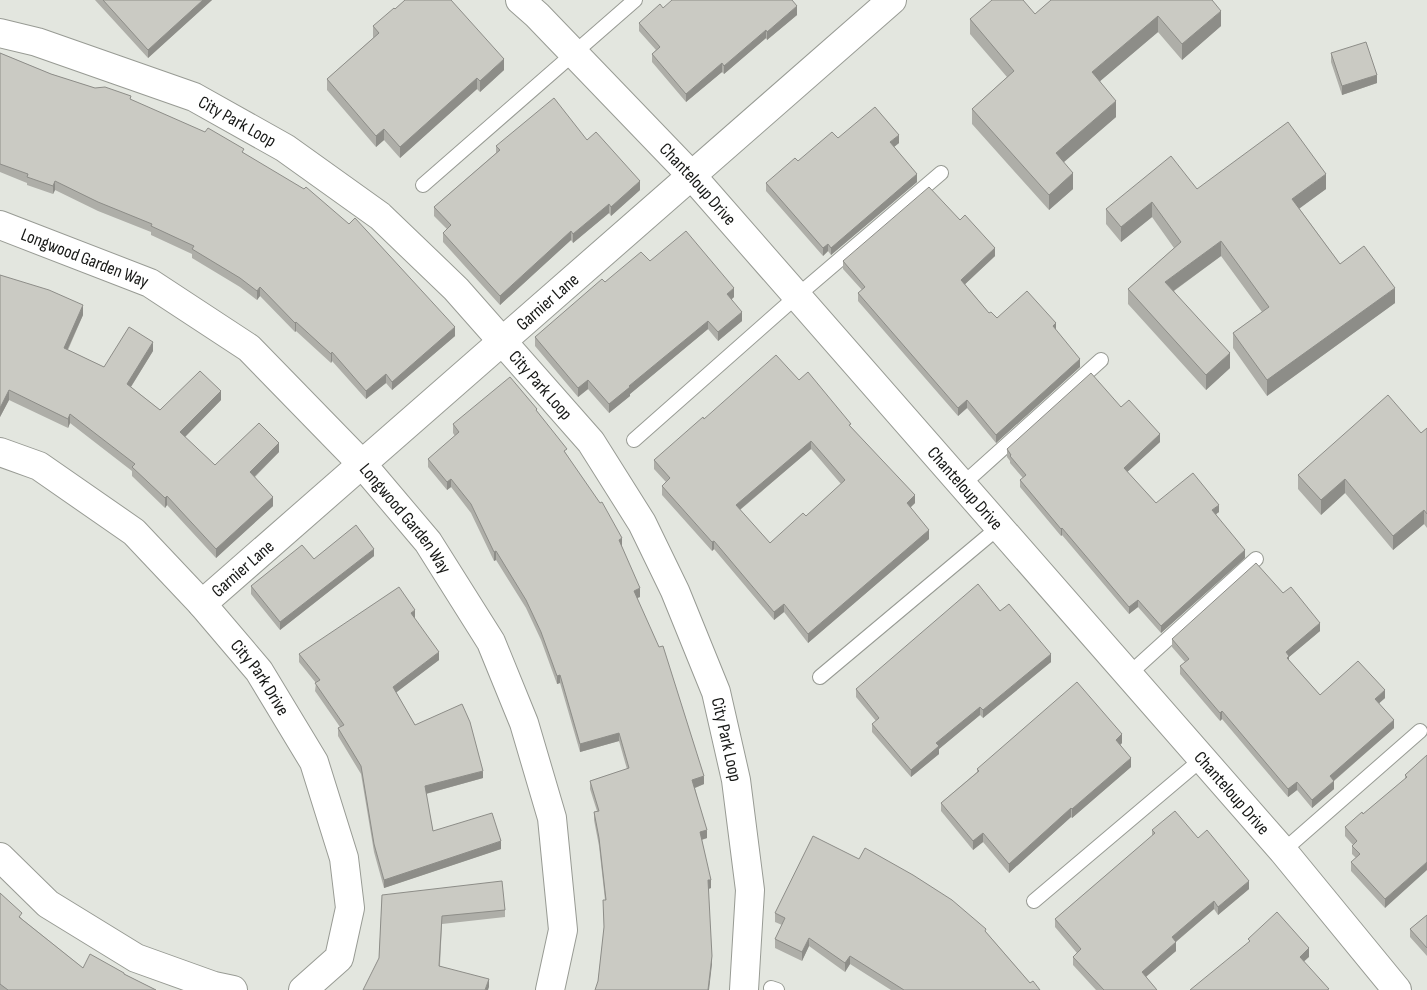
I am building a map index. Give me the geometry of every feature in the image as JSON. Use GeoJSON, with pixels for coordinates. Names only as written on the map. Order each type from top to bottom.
{"type":"FeatureCollection","features":[{"type":"Feature","properties":{"kind":"street","name":"Chanteloup Drive"},"geometry":{"type":"LineString","coordinates":[[520,0],[537,15],[692,175],[1283,851],[1397,990]]}},
{"type":"Feature","properties":{"kind":"street","name":"Garnier Lane"},"geometry":{"type":"LineString","coordinates":[[202,604],[892,0]]}},
{"type":"Feature","properties":{"kind":"street","name":"City Park Loop"},"geometry":{"type":"LineString","coordinates":[[0,33],[36,42],[194,97],[285,148],[380,216],[456,289],[590,442],[642,523],[675,591],[716,692],[736,780],[764,990]]}},
{"type":"Feature","properties":{"kind":"street","name":"Longwood Garden Way"},"geometry":{"type":"LineString","coordinates":[[0,225],[150,283],[249,348],[362,464],[428,542],[491,642],[524,723],[552,818],[563,930],[550,990]]}},
{"type":"Feature","properties":{"kind":"street","name":"City Park Drive"},"geometry":{"type":"LineString","coordinates":[[0,452],[39,466],[134,532],[202,604],[259,671],[314,762],[344,858],[350,908],[339,958],[318,985]]}},
{"type":"Feature","properties":{"kind":"street"},"geometry":{"type":"LineString","coordinates":[[0,857],[48,904],[136,958],[214,986],[233,990]]}},
{"type":"Feature","properties":{"kind":"lane"},"geometry":{"type":"LineString","coordinates":[[423,185],[635,0]]}},
{"type":"Feature","properties":{"kind":"lane"},"geometry":{"type":"LineString","coordinates":[[634,440],[797,296],[941,173]]}},
{"type":"Feature","properties":{"kind":"lane"},"geometry":{"type":"LineString","coordinates":[[962,485],[1101,360]]}},
{"type":"Feature","properties":{"kind":"lane"},"geometry":{"type":"LineString","coordinates":[[820,678],[999,527]]}},
{"type":"Feature","properties":{"kind":"lane"},"geometry":{"type":"LineString","coordinates":[[1128,675],[1256,559]]}},
{"type":"Feature","properties":{"kind":"lane"},"geometry":{"type":"LineString","coordinates":[[1283,851],[1420,731]]}},
{"type":"Feature","properties":{"kind":"lane"},"geometry":{"type":"LineString","coordinates":[[1034,901],[1202,759]]}},
{"type":"Feature","properties":{"kind":"building"},"geometry":{"type":"Polygon","coordinates":[[[103,0],[203,0],[148,50],[103,0]]]}},
{"type":"Feature","properties":{"kind":"building"},"geometry":{"type":"Polygon","coordinates":[[[405,0],[451,0],[504,59],[480,81],[477,78],[400,147],[384,129],[376,136],[327,79],[379,33],[373,26],[405,0]]]}},
{"type":"Feature","properties":{"kind":"building"},"geometry":{"type":"Polygon","coordinates":[[[672,0],[792,0],[797,6],[724,66],[722,63],[686,94],[652,54],[660,47],[639,23],[660,4],[663,8],[672,0]]]}},
{"type":"Feature","properties":{"kind":"building"},"geometry":{"type":"Polygon","coordinates":[[[992,0],[1023,0],[1035,14],[1051,0],[1212,0],[1221,11],[1182,44],[1158,16],[1092,72],[1116,101],[1056,153],[1073,173],[1049,195],[972,109],[1014,71],[970,19],[992,0]]]}},
{"type":"Feature","properties":{"kind":"building"},"geometry":{"type":"Polygon","coordinates":[[[1366,42],[1377,75],[1342,86],[1331,53],[1366,42]]]}},
{"type":"Feature","properties":{"kind":"building"},"geometry":{"type":"Polygon","coordinates":[[[0,53],[51,74],[95,88],[105,87],[131,96],[130,99],[205,132],[208,128],[244,149],[242,152],[304,189],[306,187],[349,224],[355,218],[455,327],[392,382],[386,374],[366,391],[332,352],[331,354],[295,323],[260,287],[257,291],[240,278],[192,249],[194,246],[151,226],[152,224],[98,202],[55,181],[53,186],[27,177],[28,174],[0,164],[0,53]]]}},
{"type":"Feature","properties":{"kind":"building"},"geometry":{"type":"Polygon","coordinates":[[[554,98],[587,140],[596,132],[640,181],[611,207],[609,204],[573,234],[571,231],[500,296],[443,233],[451,225],[434,207],[500,150],[496,146],[554,98]]]}},
{"type":"Feature","properties":{"kind":"building"},"geometry":{"type":"Polygon","coordinates":[[[875,107],[899,135],[890,142],[917,174],[831,248],[828,244],[823,248],[766,183],[795,158],[798,161],[832,132],[838,138],[875,107]]]}},
{"type":"Feature","properties":{"kind":"building"},"geometry":{"type":"Polygon","coordinates":[[[1288,122],[1326,174],[1292,199],[1340,264],[1364,246],[1395,288],[1267,380],[1233,333],[1269,307],[1221,241],[1165,282],[1230,353],[1206,375],[1128,289],[1181,242],[1152,202],[1121,227],[1106,209],[1171,156],[1197,189],[1288,122]]]}},
{"type":"Feature","properties":{"kind":"building"},"geometry":{"type":"Polygon","coordinates":[[[929,187],[960,220],[965,215],[995,248],[961,280],[989,313],[991,312],[997,318],[1027,291],[1056,323],[1053,326],[1080,359],[996,435],[967,400],[958,408],[858,293],[865,287],[843,261],[929,187]]]}},
{"type":"Feature","properties":{"kind":"building"},"geometry":{"type":"Polygon","coordinates":[[[686,231],[734,288],[727,294],[742,312],[718,332],[708,321],[609,404],[588,380],[578,388],[535,337],[602,279],[605,282],[641,252],[650,261],[686,231]]]}},
{"type":"Feature","properties":{"kind":"building"},"geometry":{"type":"Polygon","coordinates":[[[0,275],[49,290],[83,305],[64,348],[104,367],[129,327],[153,342],[127,384],[160,410],[200,371],[221,391],[180,432],[215,465],[259,423],[279,443],[250,472],[273,497],[216,549],[167,496],[165,498],[132,467],[135,464],[70,414],[68,419],[9,390],[0,408],[0,275]]]}},
{"type":"Feature","properties":{"kind":"building"},"geometry":{"type":"Polygon","coordinates":[[[776,355],[799,380],[808,372],[851,424],[849,425],[915,495],[907,503],[929,530],[808,634],[784,604],[774,612],[714,541],[712,542],[662,486],[670,478],[654,460],[703,417],[704,419],[776,355]],[[811,441],[736,505],[770,543],[803,513],[806,516],[845,480],[811,441]]]}},
{"type":"Feature","properties":{"kind":"building"},"geometry":{"type":"Polygon","coordinates":[[[1091,373],[1121,407],[1129,400],[1160,434],[1124,468],[1156,503],[1193,473],[1219,505],[1212,510],[1245,550],[1161,626],[1138,600],[1129,607],[1061,529],[1020,480],[1026,475],[1010,456],[1007,449],[1091,373]]]}},
{"type":"Feature","properties":{"kind":"building"},"geometry":{"type":"Polygon","coordinates":[[[510,377],[567,449],[564,451],[600,503],[602,502],[622,538],[619,540],[640,588],[634,591],[659,647],[663,646],[704,776],[692,780],[707,830],[700,832],[711,880],[708,880],[712,956],[708,990],[595,990],[598,981],[604,927],[603,900],[606,900],[594,812],[599,811],[590,781],[629,768],[619,733],[580,744],[560,675],[557,676],[541,632],[526,600],[496,551],[494,552],[471,504],[451,479],[447,482],[428,459],[459,432],[453,424],[510,377]]]}},
{"type":"Feature","properties":{"kind":"building"},"geometry":{"type":"Polygon","coordinates":[[[1388,395],[1421,433],[1427,428],[1427,514],[1424,510],[1393,536],[1345,479],[1321,500],[1298,475],[1388,395]]]}},
{"type":"Feature","properties":{"kind":"building"},"geometry":{"type":"Polygon","coordinates":[[[356,525],[374,549],[280,622],[251,586],[302,545],[314,559],[356,525]]]}},
{"type":"Feature","properties":{"kind":"building"},"geometry":{"type":"Polygon","coordinates":[[[1256,563],[1283,593],[1291,587],[1320,623],[1286,652],[1289,656],[1287,658],[1320,695],[1358,661],[1385,690],[1375,699],[1394,720],[1330,776],[1334,781],[1312,800],[1297,782],[1288,789],[1222,711],[1220,713],[1180,666],[1189,659],[1172,639],[1256,563]]]}},
{"type":"Feature","properties":{"kind":"building"},"geometry":{"type":"Polygon","coordinates":[[[978,584],[1000,611],[1009,604],[1051,654],[983,710],[980,707],[936,743],[939,746],[911,770],[872,724],[879,718],[856,689],[978,584]]]}},
{"type":"Feature","properties":{"kind":"building"},"geometry":{"type":"Polygon","coordinates":[[[399,587],[415,610],[411,613],[439,652],[393,687],[415,725],[462,704],[470,722],[483,771],[425,786],[433,831],[492,813],[501,841],[384,880],[374,844],[361,766],[338,728],[344,725],[315,683],[320,680],[299,654],[399,587]]]}},
{"type":"Feature","properties":{"kind":"building"},"geometry":{"type":"Polygon","coordinates":[[[1077,682],[1122,734],[1116,740],[1131,758],[1071,808],[1009,864],[983,833],[973,841],[941,803],[1077,682]]]}},
{"type":"Feature","properties":{"kind":"building"},"geometry":{"type":"Polygon","coordinates":[[[1427,755],[1427,862],[1385,899],[1351,862],[1360,854],[1352,846],[1357,841],[1345,827],[1407,777],[1405,775],[1427,755]]]}},
{"type":"Feature","properties":{"kind":"building"},"geometry":{"type":"Polygon","coordinates":[[[1175,811],[1198,838],[1207,830],[1249,881],[1218,907],[1214,901],[1172,937],[1176,942],[1142,972],[1157,990],[1104,990],[1073,957],[1081,949],[1055,919],[1155,833],[1152,830],[1175,811]]]}},
{"type":"Feature","properties":{"kind":"building"},"geometry":{"type":"Polygon","coordinates":[[[813,836],[859,859],[865,848],[952,900],[986,929],[985,931],[1030,983],[1033,981],[1040,990],[904,990],[850,956],[845,963],[809,938],[802,952],[775,939],[785,918],[775,913],[813,836]]]}},
{"type":"Feature","properties":{"kind":"building"},"geometry":{"type":"Polygon","coordinates":[[[502,881],[505,910],[442,916],[439,966],[489,979],[485,990],[363,990],[379,958],[382,895],[502,881]]]}},
{"type":"Feature","properties":{"kind":"building"},"geometry":{"type":"Polygon","coordinates":[[[0,893],[22,913],[19,917],[83,968],[90,954],[156,990],[8,990],[0,984],[0,893]]]}},
{"type":"Feature","properties":{"kind":"building"},"geometry":{"type":"Polygon","coordinates":[[[1277,912],[1309,948],[1300,957],[1329,989],[1190,990],[1250,941],[1248,939],[1277,912]]]}},
{"type":"Feature","properties":{"kind":"building"},"geometry":{"type":"Polygon","coordinates":[[[1427,915],[1427,948],[1410,929],[1427,915]]]}}]}
